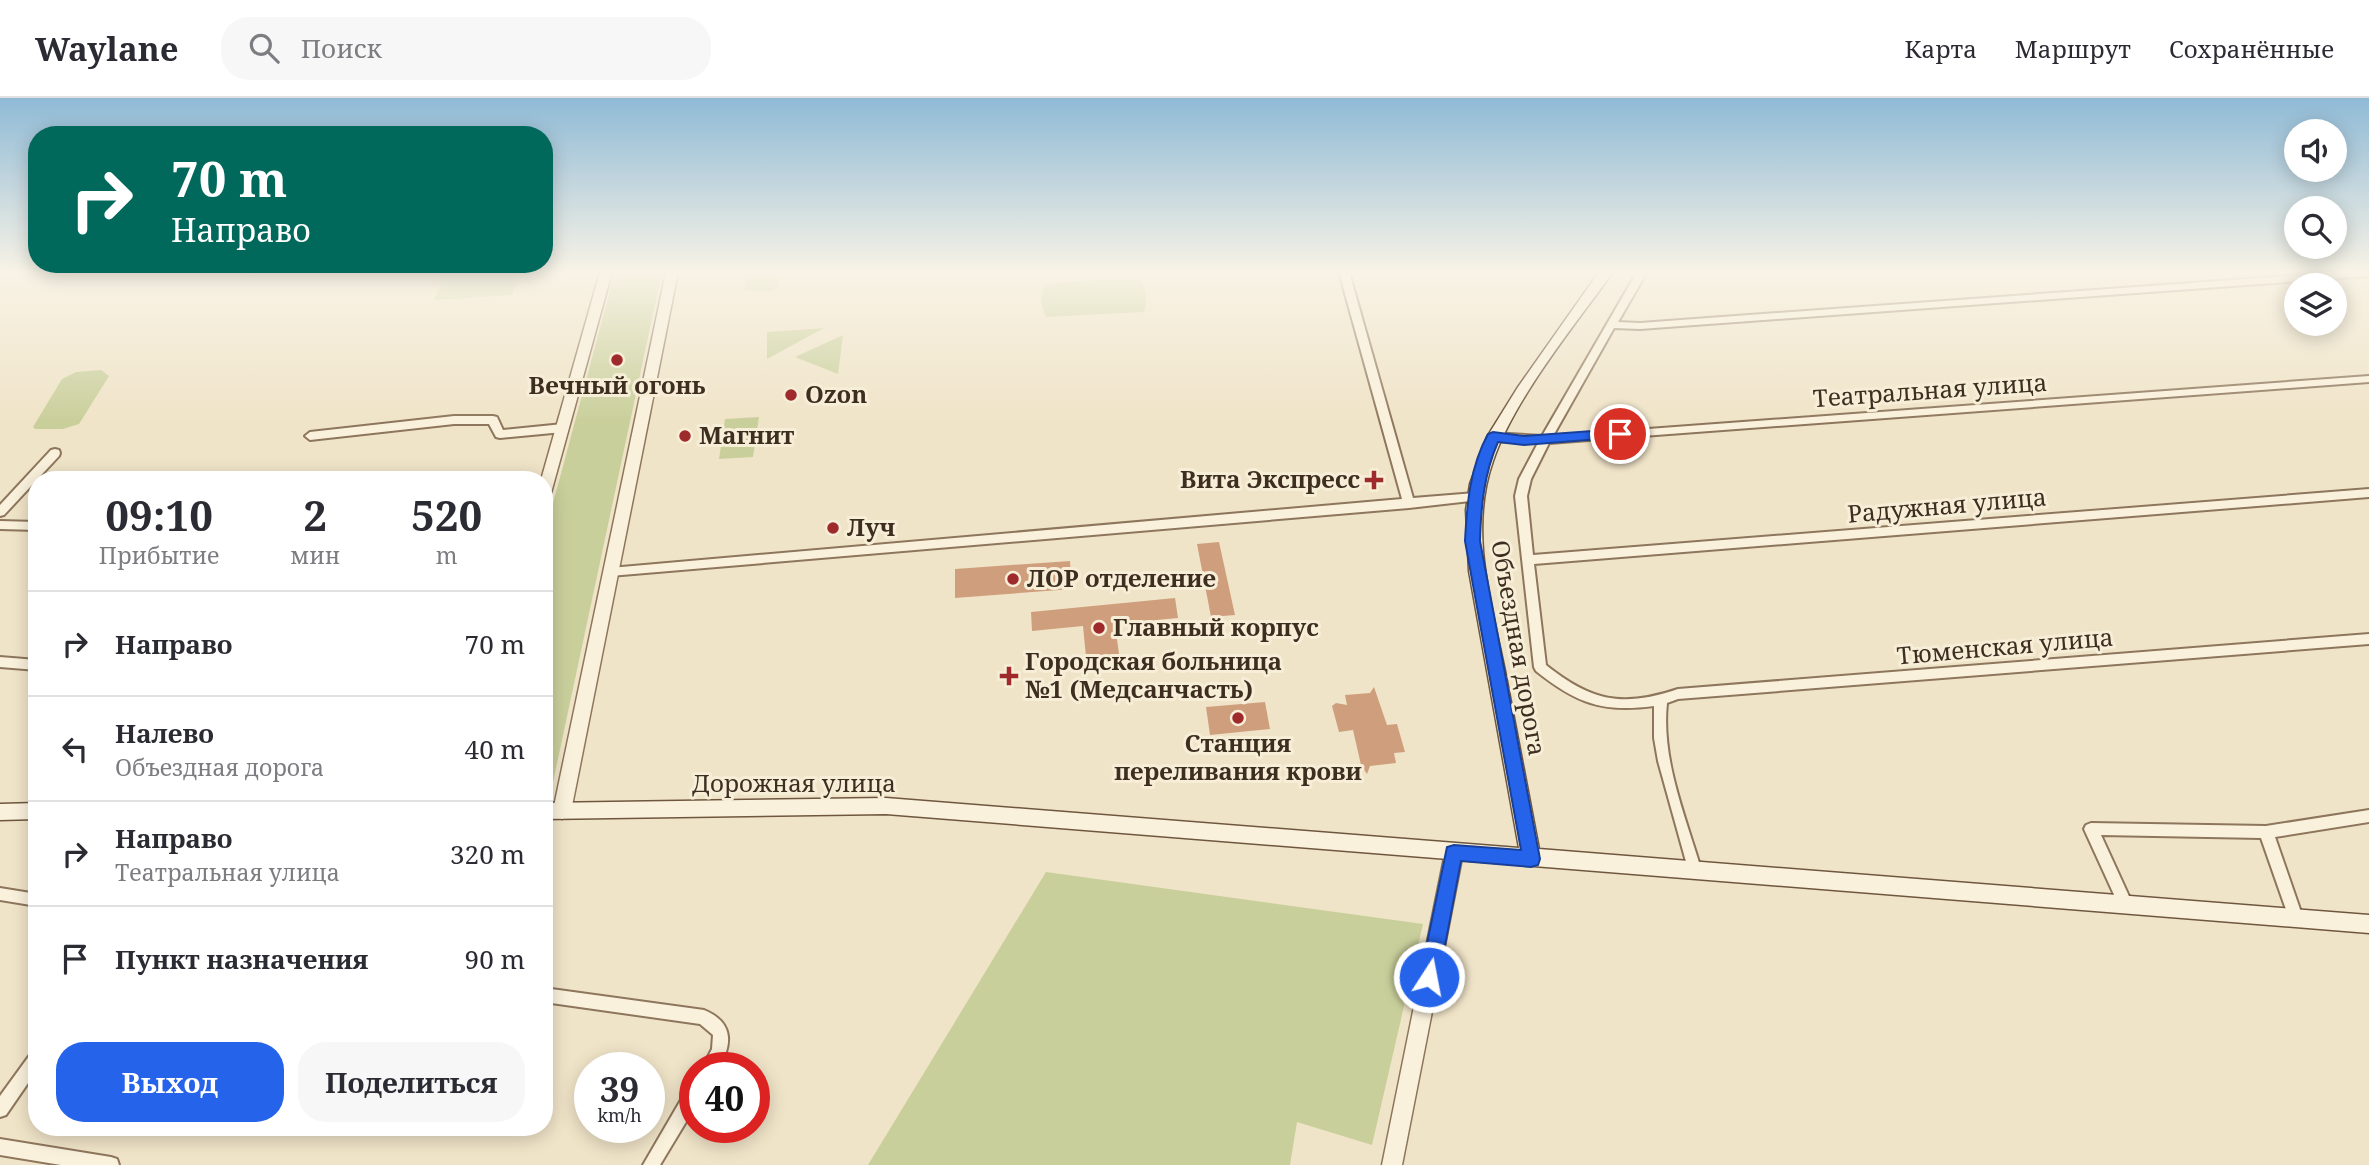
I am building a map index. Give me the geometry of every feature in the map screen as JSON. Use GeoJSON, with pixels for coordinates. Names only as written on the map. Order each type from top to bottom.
{"type":"FeatureCollection","features":[{"type":"Feature","properties":{"kind":"main road","name":"Объездная дорога"},"geometry":{"type":"LineString","coordinates":[[1531,859],[1472,541],[1475,497],[1478,477],[1493,437],[1572,322]]}},
{"type":"Feature","properties":{"kind":"main road","name":"Дорожная улица"},"geometry":{"type":"LineString","coordinates":[[553,811],[886,806],[2369,924]]}},
{"type":"Feature","properties":{"kind":"main road"},"geometry":{"type":"LineString","coordinates":[[0,811],[28,811]]}},
{"type":"Feature","properties":{"kind":"street"},"geometry":{"type":"LineString","coordinates":[[550,471],[592,322]]}},
{"type":"Feature","properties":{"kind":"street"},"geometry":{"type":"LineString","coordinates":[[553,811],[611,572],[661,322]]}},
{"type":"Feature","properties":{"kind":"street"},"geometry":{"type":"LineString","coordinates":[[1358,322],[1409,504]]}},
{"type":"Feature","properties":{"kind":"street"},"geometry":{"type":"LineString","coordinates":[[1529,560],[1521,496],[1525,479],[1612,322]]}},
{"type":"Feature","properties":{"kind":"street"},"geometry":{"type":"LineString","coordinates":[[1610,325],[1705,322]]}},
{"type":"Feature","properties":{"kind":"street","name":"Театральная улица"},"geometry":{"type":"LineString","coordinates":[[1493,437],[1545,440],[2369,379]]}},
{"type":"Feature","properties":{"kind":"street"},"geometry":{"type":"LineString","coordinates":[[310,436],[454,420],[493,420],[500,434],[563,428]]}},
{"type":"Feature","properties":{"kind":"street"},"geometry":{"type":"LineString","coordinates":[[38,471],[55,453]]}},
{"type":"Feature","properties":{"kind":"street"},"geometry":{"type":"LineString","coordinates":[[0,512],[28,482]]}},
{"type":"Feature","properties":{"kind":"street","name":"Радужная улица"},"geometry":{"type":"LineString","coordinates":[[1529,560],[2369,493]]}},
{"type":"Feature","properties":{"kind":"street"},"geometry":{"type":"LineString","coordinates":[[611,572],[1475,497]]}},
{"type":"Feature","properties":{"kind":"street"},"geometry":{"type":"LineString","coordinates":[[0,525],[28,526]]}},
{"type":"Feature","properties":{"kind":"street","name":"Тюменская улица"},"geometry":{"type":"LineString","coordinates":[[1529,560],[1540,667],[1556,681],[1599,704],[1624,706],[1661,700],[1678,694],[2369,639]]}},
{"type":"Feature","properties":{"kind":"street"},"geometry":{"type":"LineString","coordinates":[[0,662],[28,664]]}},
{"type":"Feature","properties":{"kind":"street"},"geometry":{"type":"LineString","coordinates":[[1661,700],[1657,716],[1661,741],[1695,872]]}},
{"type":"Feature","properties":{"kind":"street"},"geometry":{"type":"LineString","coordinates":[[2126,905],[2091,829],[2266,832],[2369,816]]}},
{"type":"Feature","properties":{"kind":"street"},"geometry":{"type":"LineString","coordinates":[[2266,832],[2296,918]]}},
{"type":"Feature","properties":{"kind":"street"},"geometry":{"type":"LineString","coordinates":[[1392,1165],[1454,853]]}},
{"type":"Feature","properties":{"kind":"street"},"geometry":{"type":"LineString","coordinates":[[0,894],[28,899]]}},
{"type":"Feature","properties":{"kind":"street"},"geometry":{"type":"LineString","coordinates":[[553,996],[704,1017],[721,1032],[719,1052]]}},
{"type":"Feature","properties":{"kind":"street"},"geometry":{"type":"LineString","coordinates":[[0,1109],[28,1070]]}},
{"type":"Feature","properties":{"kind":"street"},"geometry":{"type":"LineString","coordinates":[[651,1165],[679,1119]]}},
{"type":"Feature","properties":{"kind":"street"},"geometry":{"type":"LineString","coordinates":[[0,1147],[111,1165]]}},
{"type":"Feature","properties":{"kind":"green space"},"geometry":{"type":"Polygon","coordinates":[[[602,322],[651,322],[553,782],[553,503],[602,322]]]}},
{"type":"Feature","properties":{"kind":"green space"},"geometry":{"type":"Polygon","coordinates":[[[824,328],[767,359],[767,332],[824,328]]]}},
{"type":"Feature","properties":{"kind":"green space"},"geometry":{"type":"Polygon","coordinates":[[[843,335],[838,374],[795,357],[843,335]]]}},
{"type":"Feature","properties":{"kind":"green space"},"geometry":{"type":"Polygon","coordinates":[[[101,370],[109,376],[79,424],[63,429],[33,427],[62,379],[76,372],[101,370]]]}},
{"type":"Feature","properties":{"kind":"green space"},"geometry":{"type":"Polygon","coordinates":[[[759,417],[753,457],[719,459],[725,419],[759,417]]]}},
{"type":"Feature","properties":{"kind":"green space"},"geometry":{"type":"Polygon","coordinates":[[[1046,872],[1423,924],[1372,1145],[1297,1122],[1290,1165],[868,1165],[1046,872]]]}},
{"type":"Feature","properties":{"kind":"building"},"geometry":{"type":"Polygon","coordinates":[[[1219,542],[1235,615],[1211,617],[1197,544],[1219,542]]]}},
{"type":"Feature","properties":{"kind":"building","name":"ЛОР отделение"},"geometry":{"type":"Polygon","coordinates":[[[1070,561],[1072,589],[955,598],[955,569],[1070,561]]]}},
{"type":"Feature","properties":{"kind":"building","name":"Главный корпус"},"geometry":{"type":"Polygon","coordinates":[[[1175,598],[1178,618],[1115,624],[1119,654],[1086,657],[1083,626],[1032,631],[1031,612],[1175,598]]]}},
{"type":"Feature","properties":{"kind":"building"},"geometry":{"type":"Polygon","coordinates":[[[1374,687],[1387,725],[1397,724],[1405,752],[1394,753],[1396,763],[1370,766],[1367,774],[1361,765],[1353,730],[1339,732],[1332,706],[1336,703],[1347,705],[1345,695],[1370,693],[1374,687]]]}},
{"type":"Feature","properties":{"kind":"building","name":"Станция переливания крови"},"geometry":{"type":"Polygon","coordinates":[[[1265,702],[1270,729],[1210,735],[1206,707],[1265,702]]]}},
{"type":"Feature","properties":{"kind":"place","name":"Вечный огонь"},"geometry":{"type":"Point","coordinates":[617,360]}},
{"type":"Feature","properties":{"kind":"place","name":"Ozon"},"geometry":{"type":"Point","coordinates":[791,395]}},
{"type":"Feature","properties":{"kind":"place","name":"Магнит"},"geometry":{"type":"Point","coordinates":[685,436]}},
{"type":"Feature","properties":{"kind":"place","name":"Вита Экспресс"},"geometry":{"type":"Point","coordinates":[1374,480]}},
{"type":"Feature","properties":{"kind":"place","name":"Луч"},"geometry":{"type":"Point","coordinates":[833,528]}},
{"type":"Feature","properties":{"kind":"place","name":"ЛОР отделение"},"geometry":{"type":"Point","coordinates":[1013,579]}},
{"type":"Feature","properties":{"kind":"place","name":"Главный корпус"},"geometry":{"type":"Point","coordinates":[1099,628]}},
{"type":"Feature","properties":{"kind":"place","name":"Городская больница №1 (Медсанчасть)"},"geometry":{"type":"Point","coordinates":[1009,676]}},
{"type":"Feature","properties":{"kind":"place","name":"Станция переливания крови"},"geometry":{"type":"Point","coordinates":[1238,718]}},
{"type":"Feature","properties":{"kind":"route"},"geometry":{"type":"LineString","coordinates":[[1429,977],[1454,853],[1531,859],[1472,541],[1478,477],[1485,457],[1493,437],[1524,441],[1620,434]]}}]}
